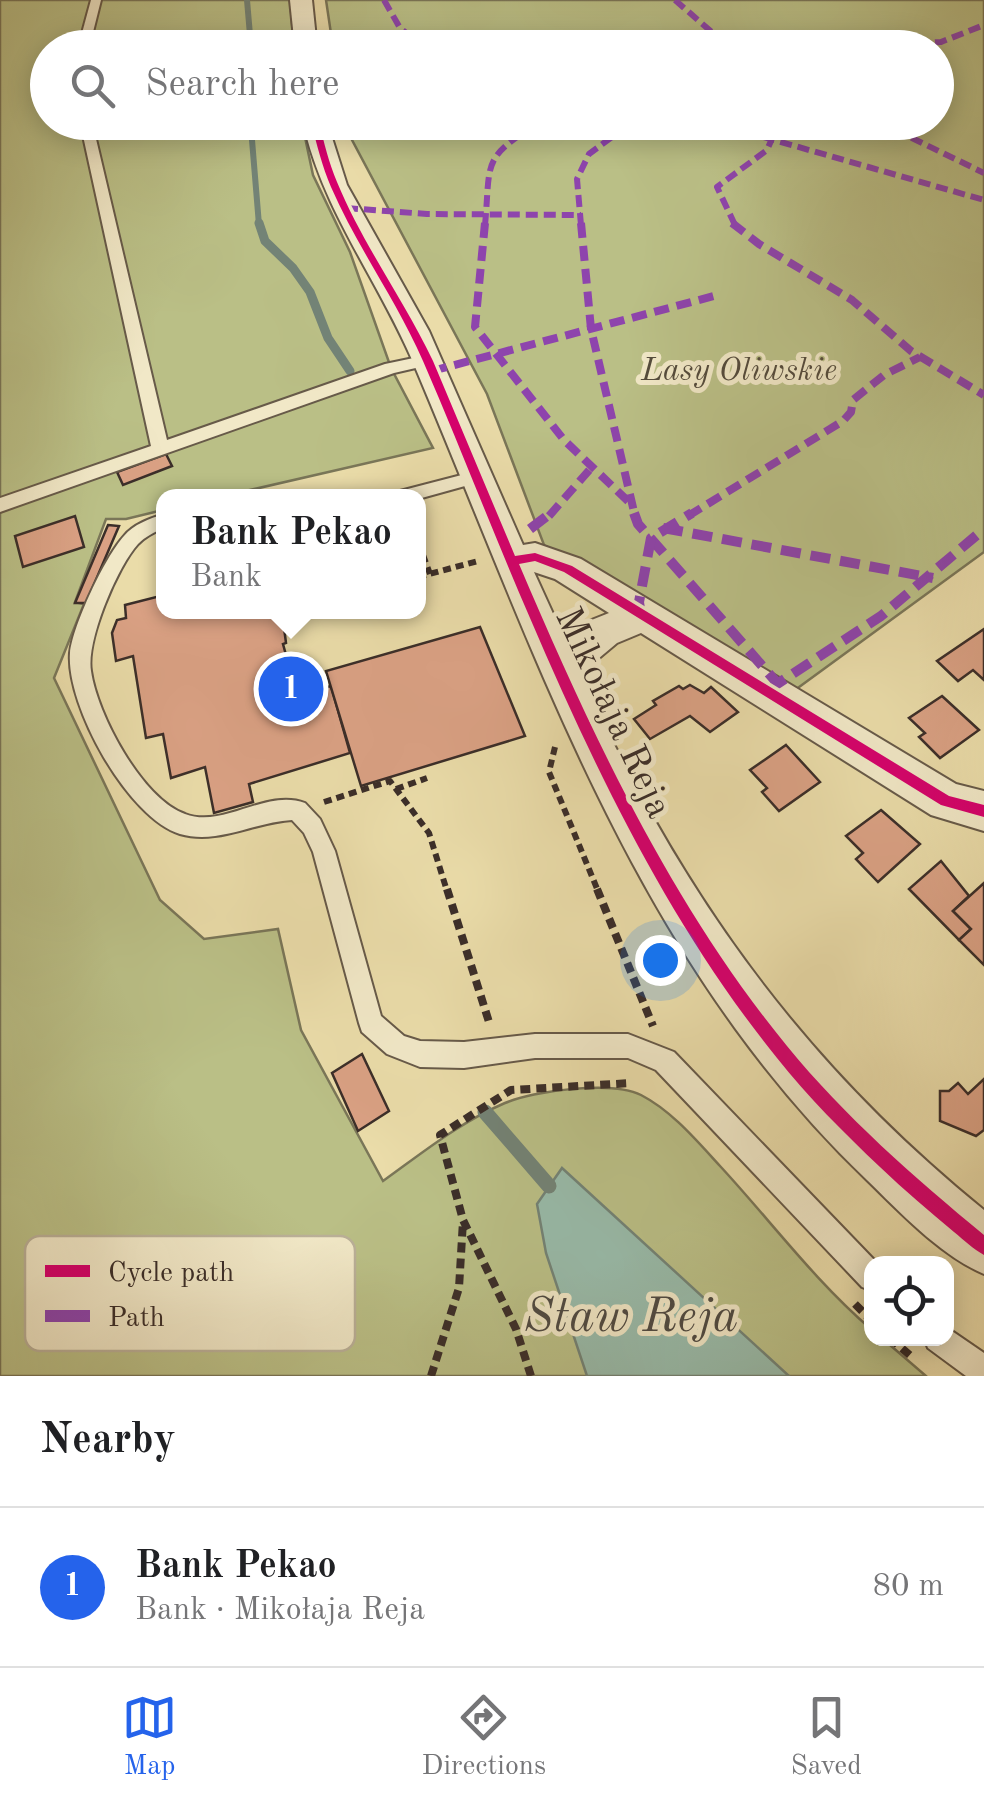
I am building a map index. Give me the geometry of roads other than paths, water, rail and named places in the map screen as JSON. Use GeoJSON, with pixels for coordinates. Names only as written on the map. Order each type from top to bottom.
{"type":"FeatureCollection","features":[{"type":"Feature","properties":{"kind":"street"},"geometry":{"type":"LineString","coordinates":[[301,0],[304,30]]}},
{"type":"Feature","properties":{"kind":"street","name":"Mikołaja Reja"},"geometry":{"type":"LineString","coordinates":[[320,140],[332,180],[428,360],[559,668],[641,839],[698,936],[759,1024],[862,1141],[984,1246]]}},
{"type":"Feature","properties":{"kind":"street"},"geometry":{"type":"LineString","coordinates":[[512,562],[535,557],[568,569],[946,801],[984,811]]}},
{"type":"Feature","properties":{"kind":"street"},"geometry":{"type":"LineString","coordinates":[[559,668],[602,632],[641,616]]}},
{"type":"Feature","properties":{"kind":"lane"},"geometry":{"type":"LineString","coordinates":[[87,30],[96,0]]}},
{"type":"Feature","properties":{"kind":"lane"},"geometry":{"type":"LineString","coordinates":[[90,140],[160,447]]}},
{"type":"Feature","properties":{"kind":"lane"},"geometry":{"type":"LineString","coordinates":[[0,504],[391,368],[428,360]]}},
{"type":"Feature","properties":{"kind":"lane"},"geometry":{"type":"LineString","coordinates":[[426,490],[477,477]]}},
{"type":"Feature","properties":{"kind":"lane"},"geometry":{"type":"LineString","coordinates":[[156,524],[140,530],[125,547],[80,651],[84,683],[118,766],[156,812],[180,824],[209,826],[278,809],[298,810],[312,826],[324,851],[371,1023],[396,1045],[420,1054],[464,1056],[497,1049],[628,1046],[665,1062],[864,1269]]}},
{"type":"Feature","properties":{"kind":"lane"},"geometry":{"type":"LineString","coordinates":[[949,1346],[984,1371]]}},
{"type":"Feature","properties":{"kind":"water","name":"Staw Reja"},"geometry":{"type":"Polygon","coordinates":[[[562,1168],[789,1376],[587,1376],[546,1253],[537,1204],[562,1168]]]}},
{"type":"Feature","properties":{"kind":"waterway"},"geometry":{"type":"LineString","coordinates":[[247,0],[250,30]]}},
{"type":"Feature","properties":{"kind":"waterway"},"geometry":{"type":"LineString","coordinates":[[252,140],[259,225]]}},
{"type":"Feature","properties":{"kind":"waterway"},"geometry":{"type":"LineString","coordinates":[[259,223],[265,241],[293,268],[310,292],[328,338],[350,371]]}},
{"type":"Feature","properties":{"kind":"waterway"},"geometry":{"type":"LineString","coordinates":[[485,1112],[549,1186]]}},
{"type":"Feature","properties":{"kind":"place","name":"Bank Pekao"},"geometry":{"type":"Point","coordinates":[291,689]}},
{"type":"Feature","properties":{"kind":"park label","name":"Lasy Oliwskie"},"geometry":{"type":"Point","coordinates":[739,369]}}]}
